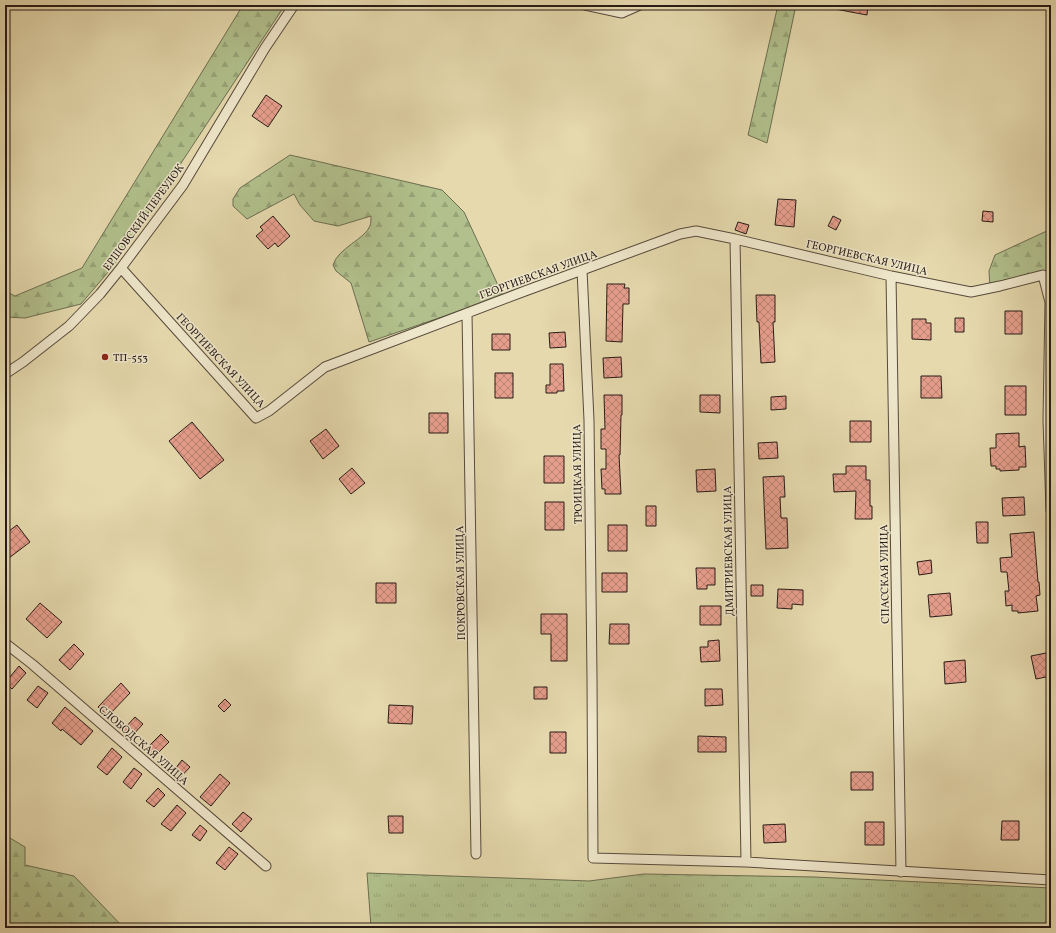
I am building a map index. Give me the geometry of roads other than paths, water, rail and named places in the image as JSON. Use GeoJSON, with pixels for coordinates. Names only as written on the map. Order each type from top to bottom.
{"type":"FeatureCollection","features":[{"type":"Feature","properties":{"kind":"street","name":"ЕРШОВСКИЙ ПЕРЕУЛОК"},"geometry":{"type":"LineString","coordinates":[[5,374],[69,326],[100,294],[122,268],[183,185],[264,48],[294,5]]}},
{"type":"Feature","properties":{"kind":"street"},"geometry":{"type":"LineString","coordinates":[[585,5],[622,13],[640,5]]}},
{"type":"Feature","properties":{"kind":"street","name":"ГЕОРГИЕВСКАЯ УЛИЦА"},"geometry":{"type":"LineString","coordinates":[[122,268],[256,418],[269,411],[326,367],[582,270],[680,234],[696,231],[891,276],[970,292],[1000,286],[1043,274],[1050,302],[1048,420],[1051,510]]}},
{"type":"Feature","properties":{"kind":"street","name":"ДМИТРИЕВСКАЯ УЛИЦА"},"geometry":{"type":"LineString","coordinates":[[735,239],[746,862]]}},
{"type":"Feature","properties":{"kind":"street","name":"ТРОИЦКАЯ УЛИЦА"},"geometry":{"type":"LineString","coordinates":[[582,270],[589,420],[592,677],[592,858],[746,862]]}},
{"type":"Feature","properties":{"kind":"street","name":"СПАССКАЯ УЛИЦА"},"geometry":{"type":"LineString","coordinates":[[891,276],[901,872]]}},
{"type":"Feature","properties":{"kind":"street","name":"ПОКРОВСКАЯ УЛИЦА"},"geometry":{"type":"LineString","coordinates":[[467,313],[476,854]]}},
{"type":"Feature","properties":{"kind":"street","name":"СЛОБОДСКАЯ УЛИЦА"},"geometry":{"type":"LineString","coordinates":[[5,643],[32,664],[266,866]]}},
{"type":"Feature","properties":{"kind":"street"},"geometry":{"type":"LineString","coordinates":[[746,862],[1051,880]]}},
{"type":"Feature","properties":{"kind":"place","name":"ТП-553"},"geometry":{"type":"Point","coordinates":[105,357]}}]}
